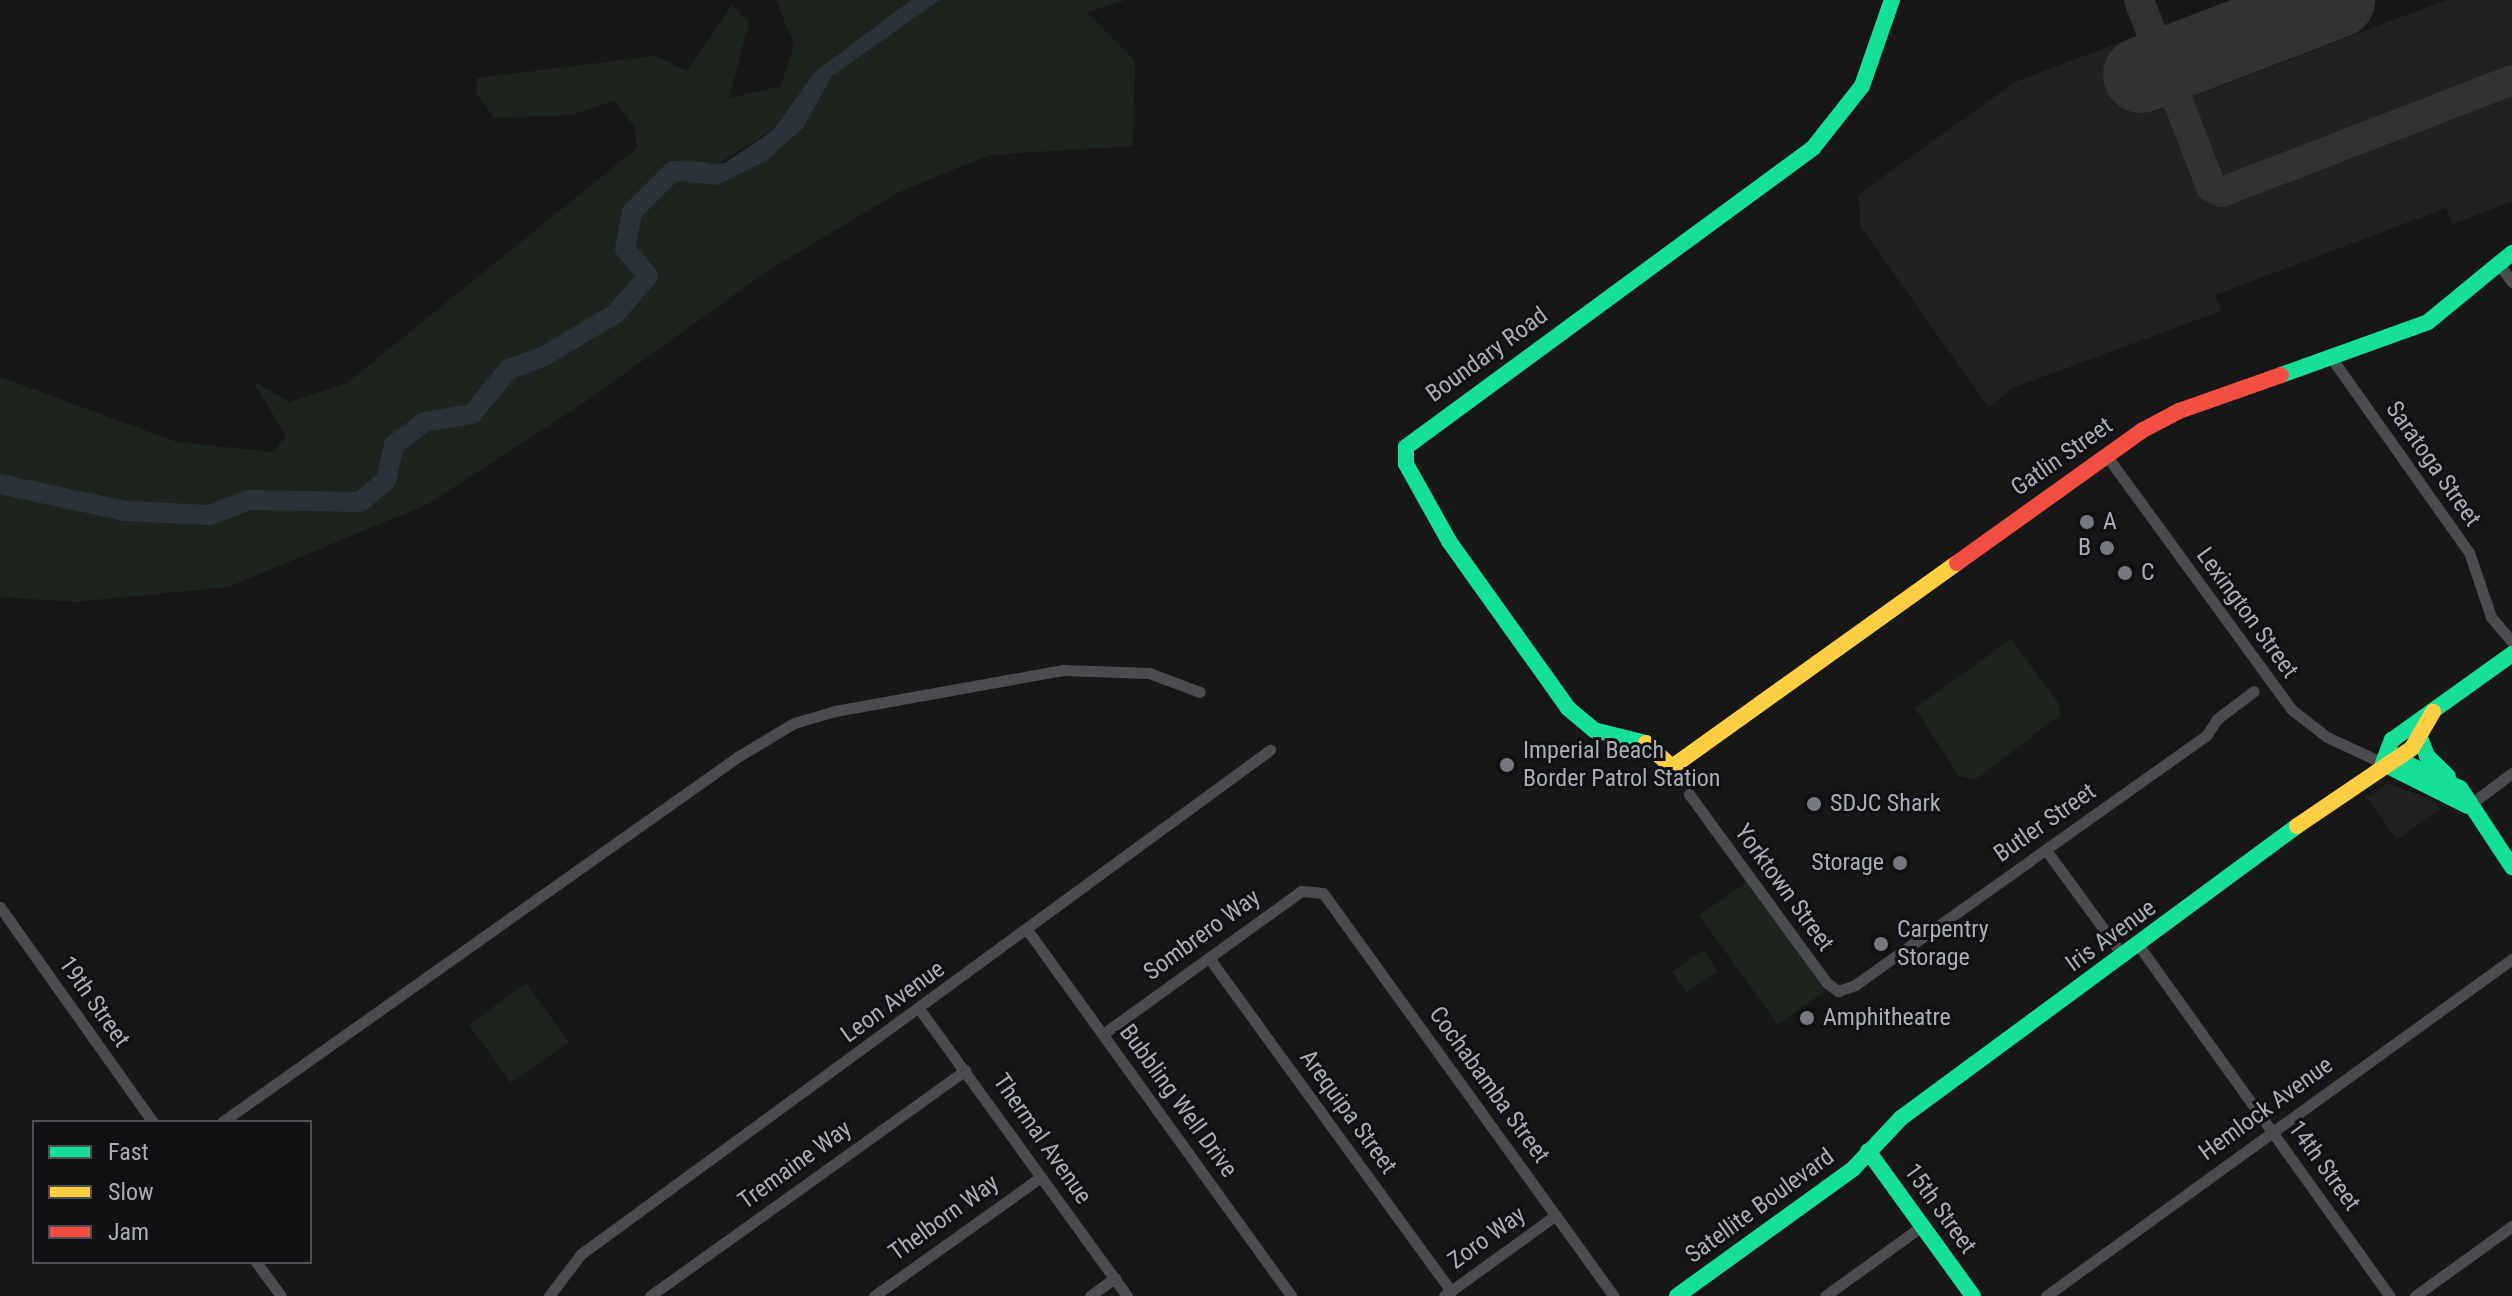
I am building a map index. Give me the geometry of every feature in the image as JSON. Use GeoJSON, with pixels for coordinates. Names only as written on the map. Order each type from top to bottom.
{"type":"FeatureCollection","features":[{"type":"Feature","properties":{"kind":"street","name":"Boundary Road"},"geometry":{"type":"LineString","coordinates":[[1672,767],[1651,744],[1585,725],[1519,649],[1449,541],[1406,464],[1406,447],[1813,148],[1862,86],[1892,0]]}},
{"type":"Feature","properties":{"kind":"street","name":"Gatlin Street"},"geometry":{"type":"LineString","coordinates":[[1672,767],[2106,455],[2179,411],[2440,316],[2497,262],[2512,253]]}},
{"type":"Feature","properties":{"kind":"street"},"geometry":{"type":"LineString","coordinates":[[2497,262],[2512,282]]}},
{"type":"Feature","properties":{"kind":"street","name":"Saratoga Street"},"geometry":{"type":"LineString","coordinates":[[2330,356],[2469,552],[2491,617],[2512,642]]}},
{"type":"Feature","properties":{"kind":"street","name":"Lexington Street"},"geometry":{"type":"LineString","coordinates":[[2106,455],[2291,709],[2327,737],[2383,763]]}},
{"type":"Feature","properties":{"kind":"street","name":"Iris Avenue"},"geometry":{"type":"LineString","coordinates":[[1868,1151],[1901,1118],[2139,946],[2383,763],[2420,732],[2433,712],[2512,654]]}},
{"type":"Feature","properties":{"kind":"street"},"geometry":{"type":"LineString","coordinates":[[225,1120],[739,756],[794,723],[835,711],[1064,670],[1149,673],[1200,692]]}},
{"type":"Feature","properties":{"kind":"street","name":"Butler Street"},"geometry":{"type":"LineString","coordinates":[[1855,985],[2206,736],[2217,719],[2254,691]]}},
{"type":"Feature","properties":{"kind":"street"},"geometry":{"type":"LineString","coordinates":[[2420,732],[2427,756],[2460,788],[2468,806],[2512,867]]}},
{"type":"Feature","properties":{"kind":"street","name":"Leon Avenue"},"geometry":{"type":"LineString","coordinates":[[549,1296],[581,1254],[1028,931],[1270,750]]}},
{"type":"Feature","properties":{"kind":"street"},"geometry":{"type":"LineString","coordinates":[[2383,763],[2408,764],[2460,788]]}},
{"type":"Feature","properties":{"kind":"street"},"geometry":{"type":"LineString","coordinates":[[2383,763],[2468,806]]}},
{"type":"Feature","properties":{"kind":"street"},"geometry":{"type":"LineString","coordinates":[[2468,806],[2512,773]]}},
{"type":"Feature","properties":{"kind":"street","name":"Yorktown Street"},"geometry":{"type":"LineString","coordinates":[[1689,794],[1827,983],[1838,991],[1855,985]]}},
{"type":"Feature","properties":{"kind":"street"},"geometry":{"type":"LineString","coordinates":[[2046,850],[2124,957]]}},
{"type":"Feature","properties":{"kind":"street","name":"Sombrero Way"},"geometry":{"type":"LineString","coordinates":[[1103,1034],[1301,891],[1309,888],[1329,899]]}},
{"type":"Feature","properties":{"kind":"street","name":"Cochabamba Street"},"geometry":{"type":"LineString","coordinates":[[1329,899],[1614,1296]]}},
{"type":"Feature","properties":{"kind":"street","name":"19th Street"},"geometry":{"type":"LineString","coordinates":[[0,907],[152,1120]]}},
{"type":"Feature","properties":{"kind":"street","name":"Bubbling Well Drive"},"geometry":{"type":"LineString","coordinates":[[1028,931],[1291,1296]]}},
{"type":"Feature","properties":{"kind":"street","name":"14th Street"},"geometry":{"type":"LineString","coordinates":[[2139,946],[2390,1296]]}},
{"type":"Feature","properties":{"kind":"street","name":"Arequipa Street"},"geometry":{"type":"LineString","coordinates":[[1209,958],[1447,1293]]}},
{"type":"Feature","properties":{"kind":"street","name":"Hemlock Avenue"},"geometry":{"type":"LineString","coordinates":[[2046,1296],[2512,959]]}},
{"type":"Feature","properties":{"kind":"street","name":"Thermal Avenue"},"geometry":{"type":"LineString","coordinates":[[920,1010],[1127,1296]]}},
{"type":"Feature","properties":{"kind":"street","name":"Tremaine Way"},"geometry":{"type":"LineString","coordinates":[[650,1296],[966,1070]]}},
{"type":"Feature","properties":{"kind":"street","name":"15th Street"},"geometry":{"type":"LineString","coordinates":[[1868,1151],[1973,1296]]}},
{"type":"Feature","properties":{"kind":"street","name":"Satellite Boulevard"},"geometry":{"type":"LineString","coordinates":[[1677,1296],[1853,1169],[1868,1151]]}},
{"type":"Feature","properties":{"kind":"street","name":"Thelborn Way"},"geometry":{"type":"LineString","coordinates":[[874,1296],[1041,1177]]}},
{"type":"Feature","properties":{"kind":"street","name":"Zoro Way"},"geometry":{"type":"LineString","coordinates":[[1447,1293],[1556,1215]]}},
{"type":"Feature","properties":{"kind":"street"},"geometry":{"type":"LineString","coordinates":[[1825,1296],[1922,1226]]}},
{"type":"Feature","properties":{"kind":"street"},"geometry":{"type":"LineString","coordinates":[[2415,1296],[2512,1226]]}},
{"type":"Feature","properties":{"kind":"street"},"geometry":{"type":"LineString","coordinates":[[257,1264],[281,1296]]}},
{"type":"Feature","properties":{"kind":"street"},"geometry":{"type":"LineString","coordinates":[[1090,1296],[1115,1278]]}},
{"type":"Feature","properties":{"kind":"shaded area"},"geometry":{"type":"Polygon","coordinates":[[[776,0],[911,0],[815,72],[771,131],[688,182],[803,128],[832,76],[940,0],[1126,0],[1087,12],[1135,61],[1133,146],[989,155],[899,192],[766,272],[582,404],[428,504],[228,587],[75,602],[0,597],[0,377],[177,442],[273,452],[286,436],[253,381],[289,402],[347,383],[637,148],[634,126],[614,101],[572,115],[494,118],[476,93],[477,78],[655,56],[687,71],[732,5],[749,23],[729,98],[781,86],[794,45],[776,0]]]}},
{"type":"Feature","properties":{"kind":"shaded area"},"geometry":{"type":"Polygon","coordinates":[[[911,0],[940,0],[832,76],[803,128],[766,161],[717,185],[688,182],[670,167],[725,163],[772,131],[815,72],[911,0]]]}},
{"type":"Feature","properties":{"kind":"shaded area"},"geometry":{"type":"Polygon","coordinates":[[[2446,0],[2512,0],[2512,201],[2453,224],[2446,208],[2215,295],[2221,311],[2012,388],[1989,408],[1861,227],[1858,195],[2015,82],[2124,41],[2152,112],[2446,0]]]}},
{"type":"Feature","properties":{"kind":"shaded area"},"geometry":{"type":"Polygon","coordinates":[[[2011,639],[2059,704],[2060,715],[1975,780],[1959,776],[1915,708],[2011,639]]]}},
{"type":"Feature","properties":{"kind":"shaded area"},"geometry":{"type":"Polygon","coordinates":[[[2388,783],[2434,801],[2440,809],[2397,840],[2367,798],[2388,783]]]}},
{"type":"Feature","properties":{"kind":"shaded area"},"geometry":{"type":"Polygon","coordinates":[[[1747,882],[1825,991],[1778,1025],[1699,915],[1747,882]]]}},
{"type":"Feature","properties":{"kind":"shaded area"},"geometry":{"type":"Polygon","coordinates":[[[1703,950],[1718,971],[1687,992],[1672,972],[1703,950]]]}},
{"type":"Feature","properties":{"kind":"shaded area"},"geometry":{"type":"Polygon","coordinates":[[[526,983],[569,1042],[511,1083],[469,1025],[526,983]]]}},
{"type":"Feature","properties":{"kind":"waterway"},"geometry":{"type":"LineString","coordinates":[[0,484],[125,511],[210,515],[249,500],[360,502],[386,480],[394,445],[424,422],[472,414],[509,369],[544,356],[615,314],[648,276],[625,249],[632,212],[673,171],[703,172]]}},
{"type":"Feature","properties":{"kind":"taxiway"},"geometry":{"type":"LineString","coordinates":[[2139,0],[2211,187],[2222,192],[2512,80]]}},
{"type":"Feature","properties":{"kind":"runway"},"geometry":{"type":"LineString","coordinates":[[2141,75],[2337,0]]}},
{"type":"Feature","properties":{"kind":"traffic: fast"},"geometry":{"type":"LineString","coordinates":[[1646,743],[1594,730],[1568,708],[1449,541],[1406,464],[1406,447],[1813,148],[1862,86],[1892,0]]}},
{"type":"Feature","properties":{"kind":"traffic: fast"},"geometry":{"type":"LineString","coordinates":[[2281,375],[2428,322],[2512,253]]}},
{"type":"Feature","properties":{"kind":"traffic: fast"},"geometry":{"type":"LineString","coordinates":[[2383,763],[2392,740],[2512,654]]}},
{"type":"Feature","properties":{"kind":"traffic: fast"},"geometry":{"type":"LineString","coordinates":[[2421,740],[2427,756],[2448,776]]}},
{"type":"Feature","properties":{"kind":"traffic: fast"},"geometry":{"type":"LineString","coordinates":[[2385,763],[2408,764],[2460,788],[2512,867]]}},
{"type":"Feature","properties":{"kind":"traffic: fast"},"geometry":{"type":"LineString","coordinates":[[2388,766],[2468,806]]}},
{"type":"Feature","properties":{"kind":"traffic: fast"},"geometry":{"type":"LineString","coordinates":[[1677,1296],[1853,1169],[1901,1118],[2297,826]]}},
{"type":"Feature","properties":{"kind":"traffic: fast"},"geometry":{"type":"LineString","coordinates":[[1868,1151],[1973,1296]]}},
{"type":"Feature","properties":{"kind":"traffic: slow"},"geometry":{"type":"LineString","coordinates":[[1646,743],[1672,767],[1957,563]]}},
{"type":"Feature","properties":{"kind":"traffic: slow"},"geometry":{"type":"LineString","coordinates":[[2297,826],[2412,748],[2433,712]]}},
{"type":"Feature","properties":{"kind":"traffic: jam"},"geometry":{"type":"LineString","coordinates":[[1957,563],[2143,430],[2179,411],[2281,375]]}},
{"type":"Feature","properties":{"kind":"place","name":"A"},"geometry":{"type":"Point","coordinates":[2087,522]}},
{"type":"Feature","properties":{"kind":"place","name":"B"},"geometry":{"type":"Point","coordinates":[2107,548]}},
{"type":"Feature","properties":{"kind":"place","name":"C"},"geometry":{"type":"Point","coordinates":[2125,573]}},
{"type":"Feature","properties":{"kind":"place","name":"Imperial Beach Border Patrol Station"},"geometry":{"type":"Point","coordinates":[1507,765]}},
{"type":"Feature","properties":{"kind":"place","name":"SDJC Shark"},"geometry":{"type":"Point","coordinates":[1814,804]}},
{"type":"Feature","properties":{"kind":"place","name":"Storage"},"geometry":{"type":"Point","coordinates":[1900,863]}},
{"type":"Feature","properties":{"kind":"place","name":"Carpentry Storage"},"geometry":{"type":"Point","coordinates":[1881,944]}},
{"type":"Feature","properties":{"kind":"place","name":"Amphitheatre"},"geometry":{"type":"Point","coordinates":[1807,1018]}}]}
